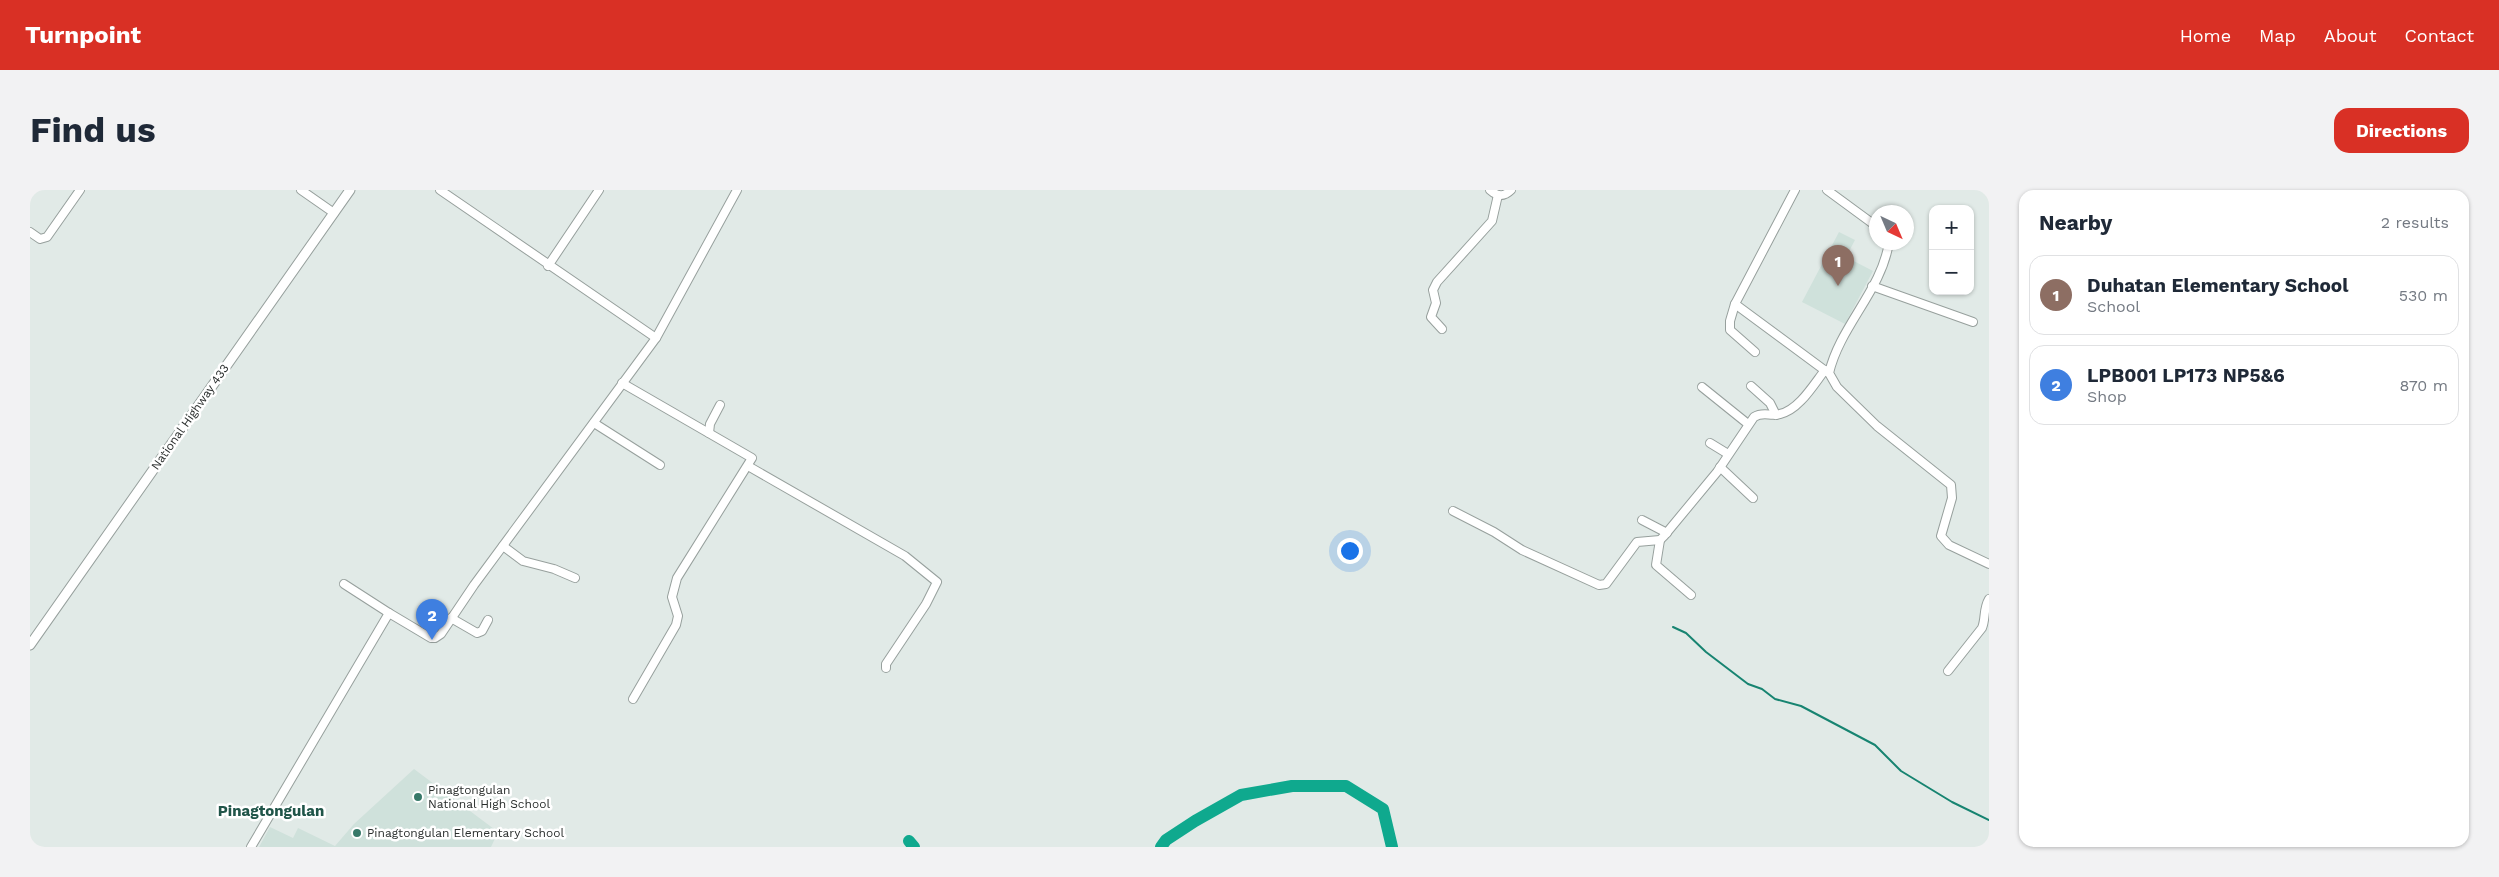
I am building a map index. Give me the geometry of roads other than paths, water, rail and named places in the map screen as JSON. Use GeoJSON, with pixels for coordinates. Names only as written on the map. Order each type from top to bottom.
{"type":"FeatureCollection","features":[{"type":"Feature","properties":{"kind":"main road","name":"National Highway 433"},"geometry":{"type":"LineString","coordinates":[[30,644],[350,190]]}},
{"type":"Feature","properties":{"kind":"street"},"geometry":{"type":"LineString","coordinates":[[30,232],[40,239],[47,237],[80,190]]}},
{"type":"Feature","properties":{"kind":"street"},"geometry":{"type":"LineString","coordinates":[[301,190],[334,213]]}},
{"type":"Feature","properties":{"kind":"street"},"geometry":{"type":"LineString","coordinates":[[440,190],[548,266],[656,338]]}},
{"type":"Feature","properties":{"kind":"street"},"geometry":{"type":"LineString","coordinates":[[548,266],[599,190]]}},
{"type":"Feature","properties":{"kind":"street"},"geometry":{"type":"LineString","coordinates":[[344,584],[389,614],[431,638],[441,634],[503,546],[656,338],[737,190]]}},
{"type":"Feature","properties":{"kind":"street"},"geometry":{"type":"LineString","coordinates":[[1490,190],[1498,196],[1512,190]]}},
{"type":"Feature","properties":{"kind":"street"},"geometry":{"type":"LineString","coordinates":[[1755,352],[1730,330],[1730,321],[1735,304],[1795,190]]}},
{"type":"Feature","properties":{"kind":"street"},"geometry":{"type":"LineString","coordinates":[[1827,190],[1869,221]]}},
{"type":"Feature","properties":{"kind":"street"},"geometry":{"type":"LineString","coordinates":[[1442,329],[1431,317],[1436,303],[1433,290],[1437,282],[1492,221],[1498,196]]}},
{"type":"Feature","properties":{"kind":"street"},"geometry":{"type":"LineString","coordinates":[[1691,595],[1656,564],[1660,540],[1720,467],[1748,424],[1760,413],[1783,414],[1797,403],[1827,371],[1848,327],[1882,266],[1887,250]]}},
{"type":"Feature","properties":{"kind":"street"},"geometry":{"type":"LineString","coordinates":[[1872,286],[1973,322]]}},
{"type":"Feature","properties":{"kind":"street"},"geometry":{"type":"LineString","coordinates":[[1735,304],[1827,371],[1837,387],[1877,426],[1951,485],[1952,498],[1941,536],[1949,545],[1989,564]]}},
{"type":"Feature","properties":{"kind":"street"},"geometry":{"type":"LineString","coordinates":[[622,383],[751,456],[752,461],[676,578],[672,597],[678,616],[676,625],[633,699]]}},
{"type":"Feature","properties":{"kind":"street"},"geometry":{"type":"LineString","coordinates":[[1751,386],[1770,403],[1776,415]]}},
{"type":"Feature","properties":{"kind":"street"},"geometry":{"type":"LineString","coordinates":[[1702,388],[1748,424]]}},
{"type":"Feature","properties":{"kind":"street"},"geometry":{"type":"LineString","coordinates":[[709,433],[710,424],[720,405]]}},
{"type":"Feature","properties":{"kind":"street"},"geometry":{"type":"LineString","coordinates":[[594,423],[660,465]]}},
{"type":"Feature","properties":{"kind":"street"},"geometry":{"type":"LineString","coordinates":[[1710,443],[1728,454]]}},
{"type":"Feature","properties":{"kind":"street"},"geometry":{"type":"LineString","coordinates":[[748,466],[905,556],[937,582],[926,604],[886,664],[886,668]]}},
{"type":"Feature","properties":{"kind":"street"},"geometry":{"type":"LineString","coordinates":[[1720,467],[1754,498]]}},
{"type":"Feature","properties":{"kind":"street"},"geometry":{"type":"LineString","coordinates":[[1453,511],[1494,532],[1522,550],[1599,585],[1610,581],[1637,542],[1660,540]]}},
{"type":"Feature","properties":{"kind":"street"},"geometry":{"type":"LineString","coordinates":[[1642,520],[1667,533]]}},
{"type":"Feature","properties":{"kind":"street"},"geometry":{"type":"LineString","coordinates":[[503,546],[523,562],[554,569],[575,578]]}},
{"type":"Feature","properties":{"kind":"street"},"geometry":{"type":"LineString","coordinates":[[1948,671],[1982,628],[1985,621],[1985,606],[1989,599]]}},
{"type":"Feature","properties":{"kind":"street"},"geometry":{"type":"LineString","coordinates":[[251,847],[389,614]]}},
{"type":"Feature","properties":{"kind":"street"},"geometry":{"type":"LineString","coordinates":[[451,618],[477,633],[482,631],[488,620]]}},
{"type":"Feature","properties":{"kind":"waterway"},"geometry":{"type":"LineString","coordinates":[[1673,627],[1686,633],[1706,652],[1748,684],[1762,689],[1775,699],[1801,706],[1875,745],[1901,771],[1952,802],[1989,820]]}},
{"type":"Feature","properties":{"kind":"waterway"},"geometry":{"type":"LineString","coordinates":[[1161,847],[1166,840],[1195,821],[1241,795],[1292,786],[1346,786],[1383,809],[1392,847]]}},
{"type":"Feature","properties":{"kind":"waterway"},"geometry":{"type":"LineString","coordinates":[[909,841],[914,847]]}},
{"type":"Feature","properties":{"kind":"place","name":"Duhatan Elementary School"},"geometry":{"type":"Point","coordinates":[1838,286]}},
{"type":"Feature","properties":{"kind":"place","name":"LPB001 LP173 NP5&6"},"geometry":{"type":"Point","coordinates":[432,640]}},
{"type":"Feature","properties":{"kind":"place","name":"Pinagtongulan National High School"},"geometry":{"type":"Point","coordinates":[418,797]}},
{"type":"Feature","properties":{"kind":"place","name":"Pinagtongulan Elementary School"},"geometry":{"type":"Point","coordinates":[357,833]}},
{"type":"Feature","properties":{"kind":"district","name":"Pinagtongulan"},"geometry":{"type":"Point","coordinates":[271,811]}}]}
